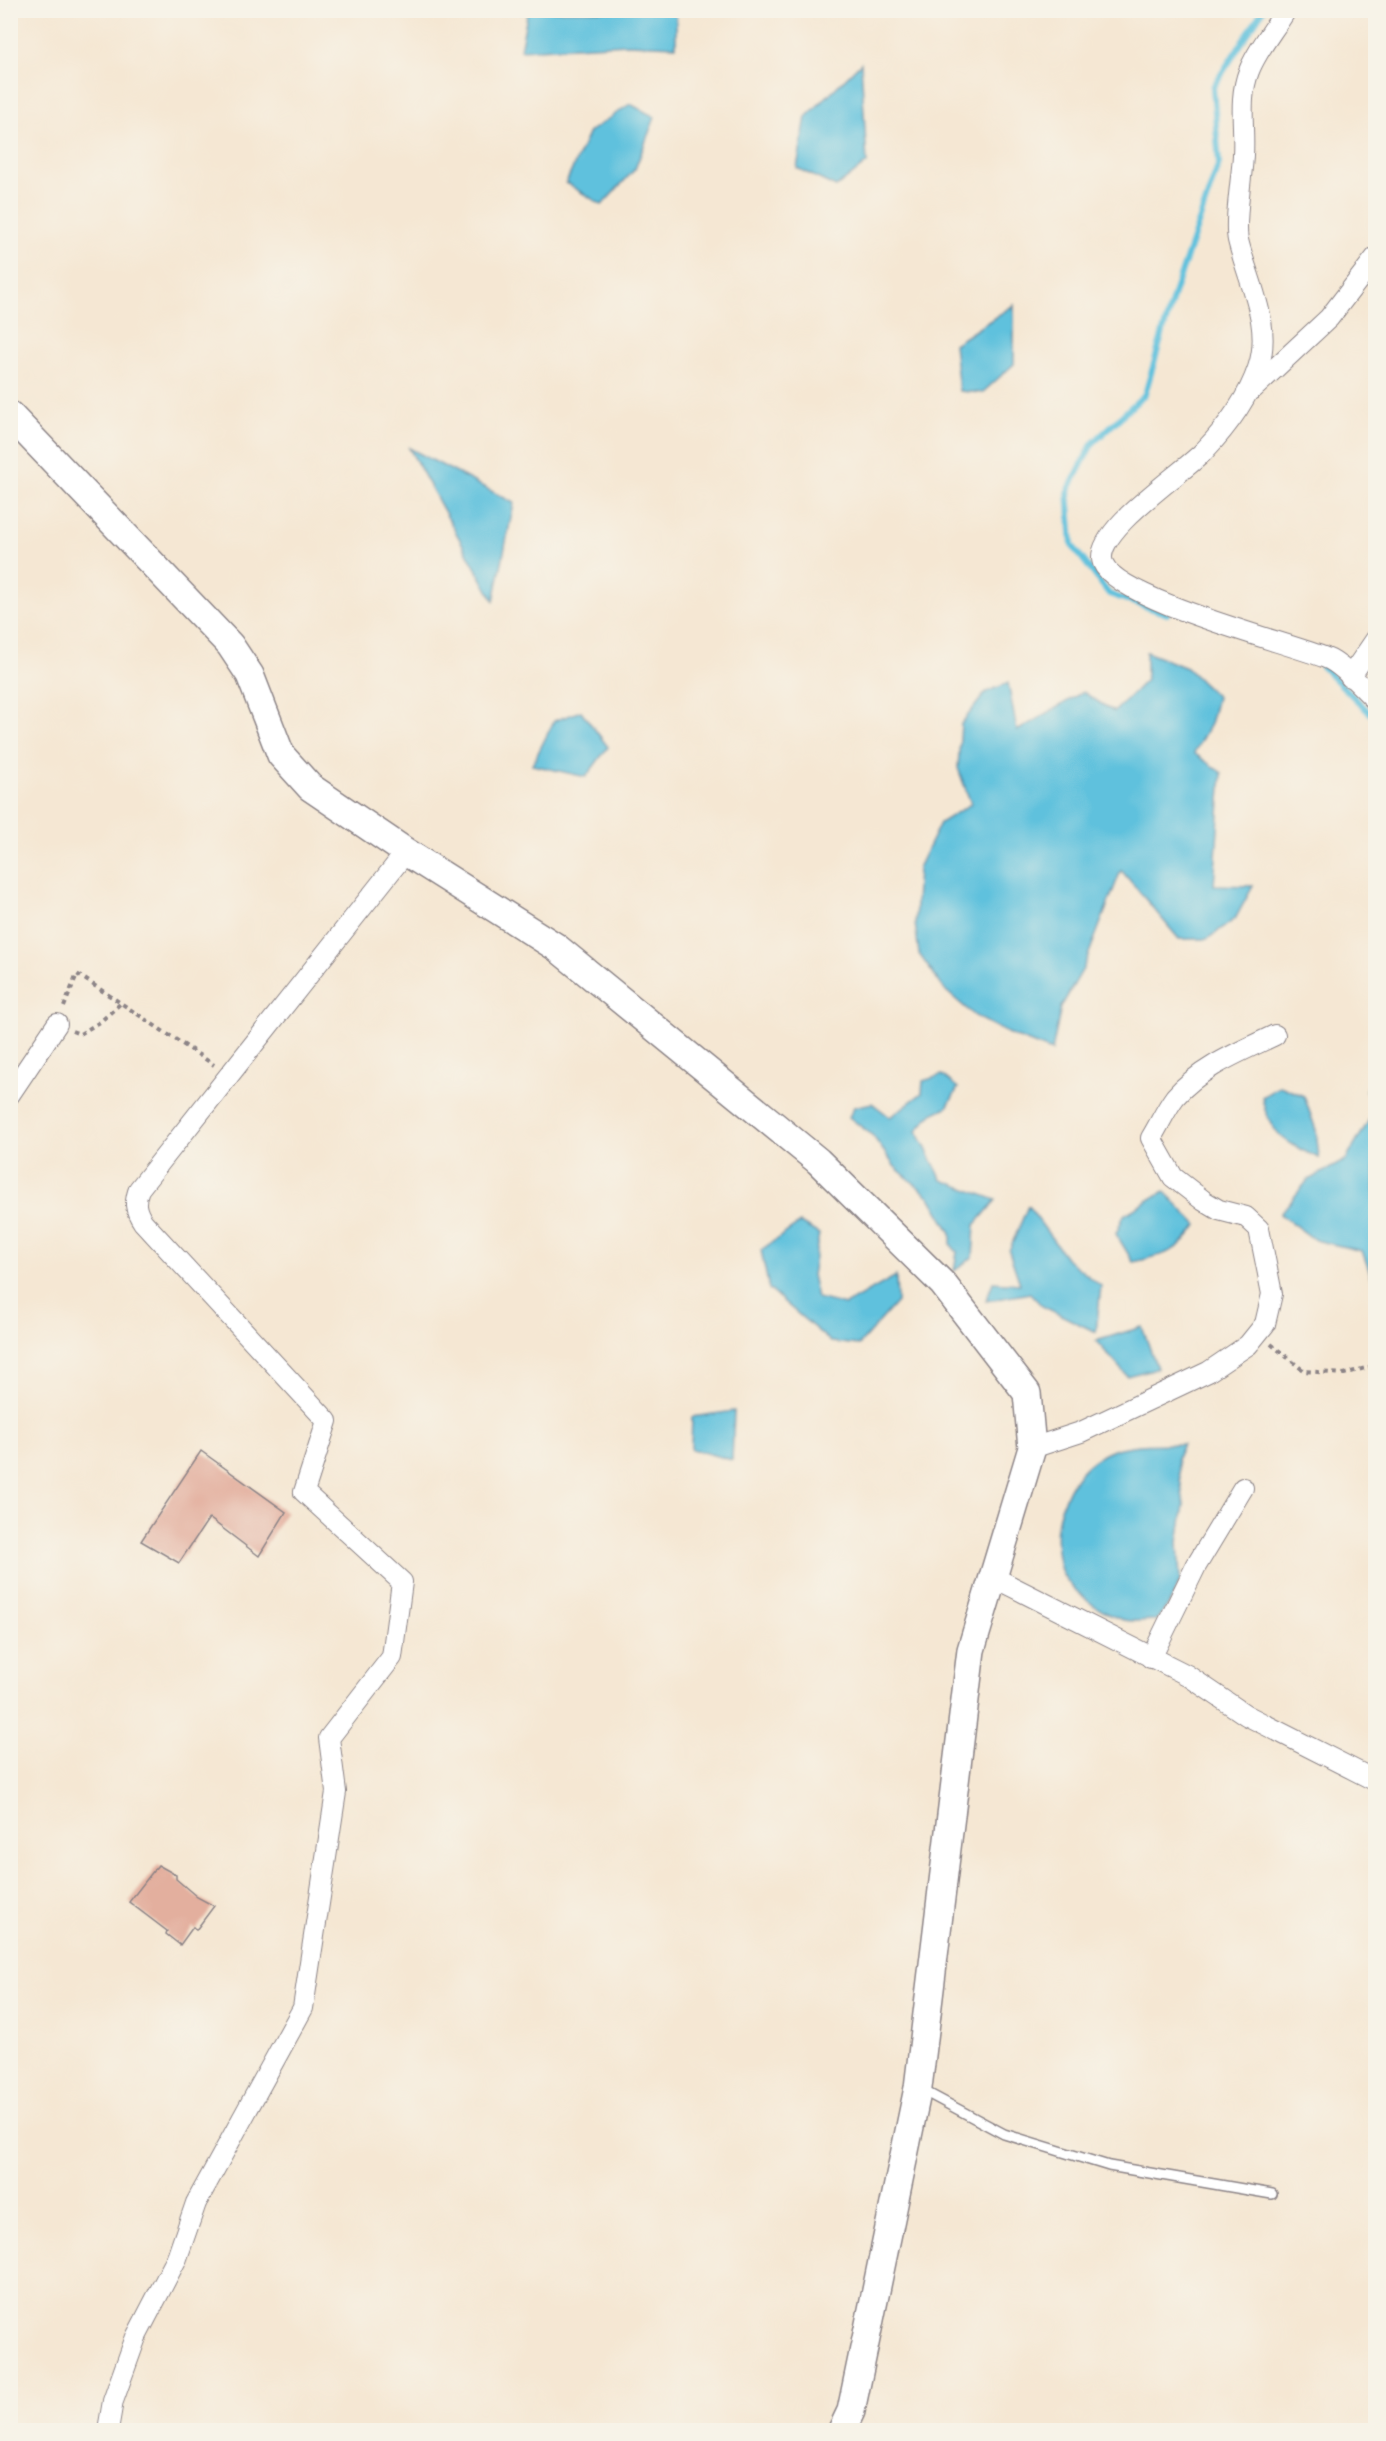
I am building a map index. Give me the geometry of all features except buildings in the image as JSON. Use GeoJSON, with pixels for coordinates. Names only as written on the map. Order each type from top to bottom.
{"type":"FeatureCollection","features":[{"type":"Feature","properties":{"kind":"street"},"geometry":{"type":"LineString","coordinates":[[1244,398],[1258,369],[1265,339],[1237,237],[1243,151],[1241,108],[1249,71],[1286,10]]}},
{"type":"Feature","properties":{"kind":"street"},"geometry":{"type":"LineString","coordinates":[[1376,257],[1329,318],[1244,398],[1203,453],[1128,516],[1108,537],[1102,551],[1102,562],[1112,576],[1176,609],[1251,635],[1329,658],[1376,701]]}},
{"type":"Feature","properties":{"kind":"street"},"geometry":{"type":"LineString","coordinates":[[10,415],[230,645],[250,675],[281,755],[310,787],[405,852],[556,947],[818,1161],[943,1284],[1027,1393],[1032,1448],[971,1650],[918,2088],[851,2411],[842,2430]]}},
{"type":"Feature","properties":{"kind":"street"},"geometry":{"type":"LineString","coordinates":[[1350,677],[1376,639]]}},
{"type":"Feature","properties":{"kind":"street"},"geometry":{"type":"LineString","coordinates":[[108,2430],[113,2401],[136,2337],[177,2258],[196,2203],[303,2008],[336,1792],[329,1738],[392,1657],[402,1582],[304,1492],[327,1422],[142,1222],[136,1211],[135,1199],[139,1189],[405,852]]}},
{"type":"Feature","properties":{"kind":"street"},"geometry":{"type":"LineString","coordinates":[[10,1094],[57,1024]]}},
{"type":"Feature","properties":{"kind":"street"},"geometry":{"type":"LineString","coordinates":[[1032,1448],[1081,1432],[1208,1372],[1258,1335],[1265,1324],[1272,1294],[1259,1229],[1246,1217],[1219,1210],[1204,1201],[1173,1177],[1151,1138],[1174,1098],[1196,1077],[1222,1061],[1275,1035]]}},
{"type":"Feature","properties":{"kind":"street"},"geometry":{"type":"LineString","coordinates":[[1151,1658],[1196,1566],[1244,1488]]}},
{"type":"Feature","properties":{"kind":"street"},"geometry":{"type":"LineString","coordinates":[[993,1576],[1187,1675],[1246,1715],[1376,1781]]}},
{"type":"Feature","properties":{"kind":"lane"},"geometry":{"type":"LineString","coordinates":[[918,2088],[1004,2134],[1098,2162],[1272,2194]]}},
{"type":"Feature","properties":{"kind":"path"},"geometry":{"type":"LineString","coordinates":[[121,1003],[100,1022],[80,1034],[57,1024],[78,974],[230,1075]]}},
{"type":"Feature","properties":{"kind":"path"},"geometry":{"type":"LineString","coordinates":[[1258,1335],[1304,1371],[1344,1374],[1376,1365]]}},
{"type":"Feature","properties":{"kind":"water"},"geometry":{"type":"Polygon","coordinates":[[[528,11],[676,11],[676,46],[628,44],[520,50],[528,11]]]}},
{"type":"Feature","properties":{"kind":"water"},"geometry":{"type":"Polygon","coordinates":[[[861,63],[867,163],[836,187],[797,168],[806,117],[861,63]]]}},
{"type":"Feature","properties":{"kind":"water"},"geometry":{"type":"Polygon","coordinates":[[[630,104],[655,117],[635,169],[602,205],[566,183],[589,132],[630,104]]]}},
{"type":"Feature","properties":{"kind":"water"},"geometry":{"type":"Polygon","coordinates":[[[1014,305],[1014,364],[982,393],[959,391],[954,344],[1014,305]]]}},
{"type":"Feature","properties":{"kind":"water"},"geometry":{"type":"Polygon","coordinates":[[[409,448],[514,503],[494,601],[409,448]]]}},
{"type":"Feature","properties":{"kind":"water"},"geometry":{"type":"Polygon","coordinates":[[[1146,652],[1187,668],[1217,697],[1210,724],[1194,753],[1222,773],[1214,885],[1253,886],[1235,919],[1207,939],[1179,939],[1121,870],[1083,969],[1061,1007],[1052,1051],[1011,1035],[975,1016],[945,990],[919,954],[915,923],[918,868],[940,823],[971,804],[958,768],[961,724],[986,692],[1008,683],[1017,731],[1083,692],[1114,712],[1146,680],[1146,652]]]}},
{"type":"Feature","properties":{"kind":"water"},"geometry":{"type":"Polygon","coordinates":[[[581,711],[608,747],[586,777],[532,765],[554,721],[581,711]]]}},
{"type":"Feature","properties":{"kind":"water"},"geometry":{"type":"Polygon","coordinates":[[[1375,1072],[1375,1286],[1362,1251],[1315,1240],[1280,1214],[1308,1180],[1346,1160],[1372,1115],[1366,1089],[1375,1072]]]}},
{"type":"Feature","properties":{"kind":"water"},"geometry":{"type":"Polygon","coordinates":[[[942,1075],[958,1088],[947,1107],[930,1115],[917,1131],[942,1180],[996,1200],[975,1225],[973,1257],[954,1271],[957,1252],[951,1245],[951,1233],[930,1197],[895,1167],[873,1136],[849,1117],[854,1107],[872,1103],[890,1117],[922,1093],[923,1081],[942,1075]]]}},
{"type":"Feature","properties":{"kind":"water"},"geometry":{"type":"Polygon","coordinates":[[[1280,1086],[1304,1096],[1316,1130],[1319,1158],[1288,1142],[1269,1120],[1262,1097],[1280,1086]]]}},
{"type":"Feature","properties":{"kind":"water"},"geometry":{"type":"Polygon","coordinates":[[[1164,1191],[1197,1225],[1184,1242],[1177,1247],[1154,1257],[1133,1262],[1116,1234],[1124,1215],[1164,1191]]]}},
{"type":"Feature","properties":{"kind":"water"},"geometry":{"type":"Polygon","coordinates":[[[1028,1206],[1067,1259],[1101,1286],[1096,1332],[1042,1306],[1030,1293],[986,1301],[993,1282],[1020,1284],[1009,1251],[1028,1206]]]}},
{"type":"Feature","properties":{"kind":"water"},"geometry":{"type":"Polygon","coordinates":[[[800,1223],[819,1234],[812,1275],[817,1298],[845,1305],[896,1276],[897,1302],[859,1345],[831,1342],[769,1289],[761,1250],[800,1223]]]}},
{"type":"Feature","properties":{"kind":"water"},"geometry":{"type":"Polygon","coordinates":[[[1142,1327],[1157,1368],[1127,1376],[1096,1341],[1142,1327]]]}},
{"type":"Feature","properties":{"kind":"water"},"geometry":{"type":"Polygon","coordinates":[[[734,1411],[732,1460],[691,1449],[692,1417],[734,1411]]]}},
{"type":"Feature","properties":{"kind":"water"},"geometry":{"type":"Polygon","coordinates":[[[1183,1444],[1177,1458],[1184,1505],[1178,1542],[1180,1581],[1169,1604],[1156,1620],[1120,1619],[1088,1601],[1074,1589],[1062,1573],[1056,1542],[1060,1512],[1065,1497],[1081,1471],[1106,1453],[1124,1447],[1183,1444]]]}},
{"type":"Feature","properties":{"kind":"waterway"},"geometry":{"type":"LineString","coordinates":[[1167,614],[1109,594],[1072,545],[1068,491],[1092,444],[1145,394],[1174,294],[1219,163],[1213,87],[1263,10]]}},
{"type":"Feature","properties":{"kind":"waterway"},"geometry":{"type":"LineString","coordinates":[[1322,666],[1376,719]]}}]}
